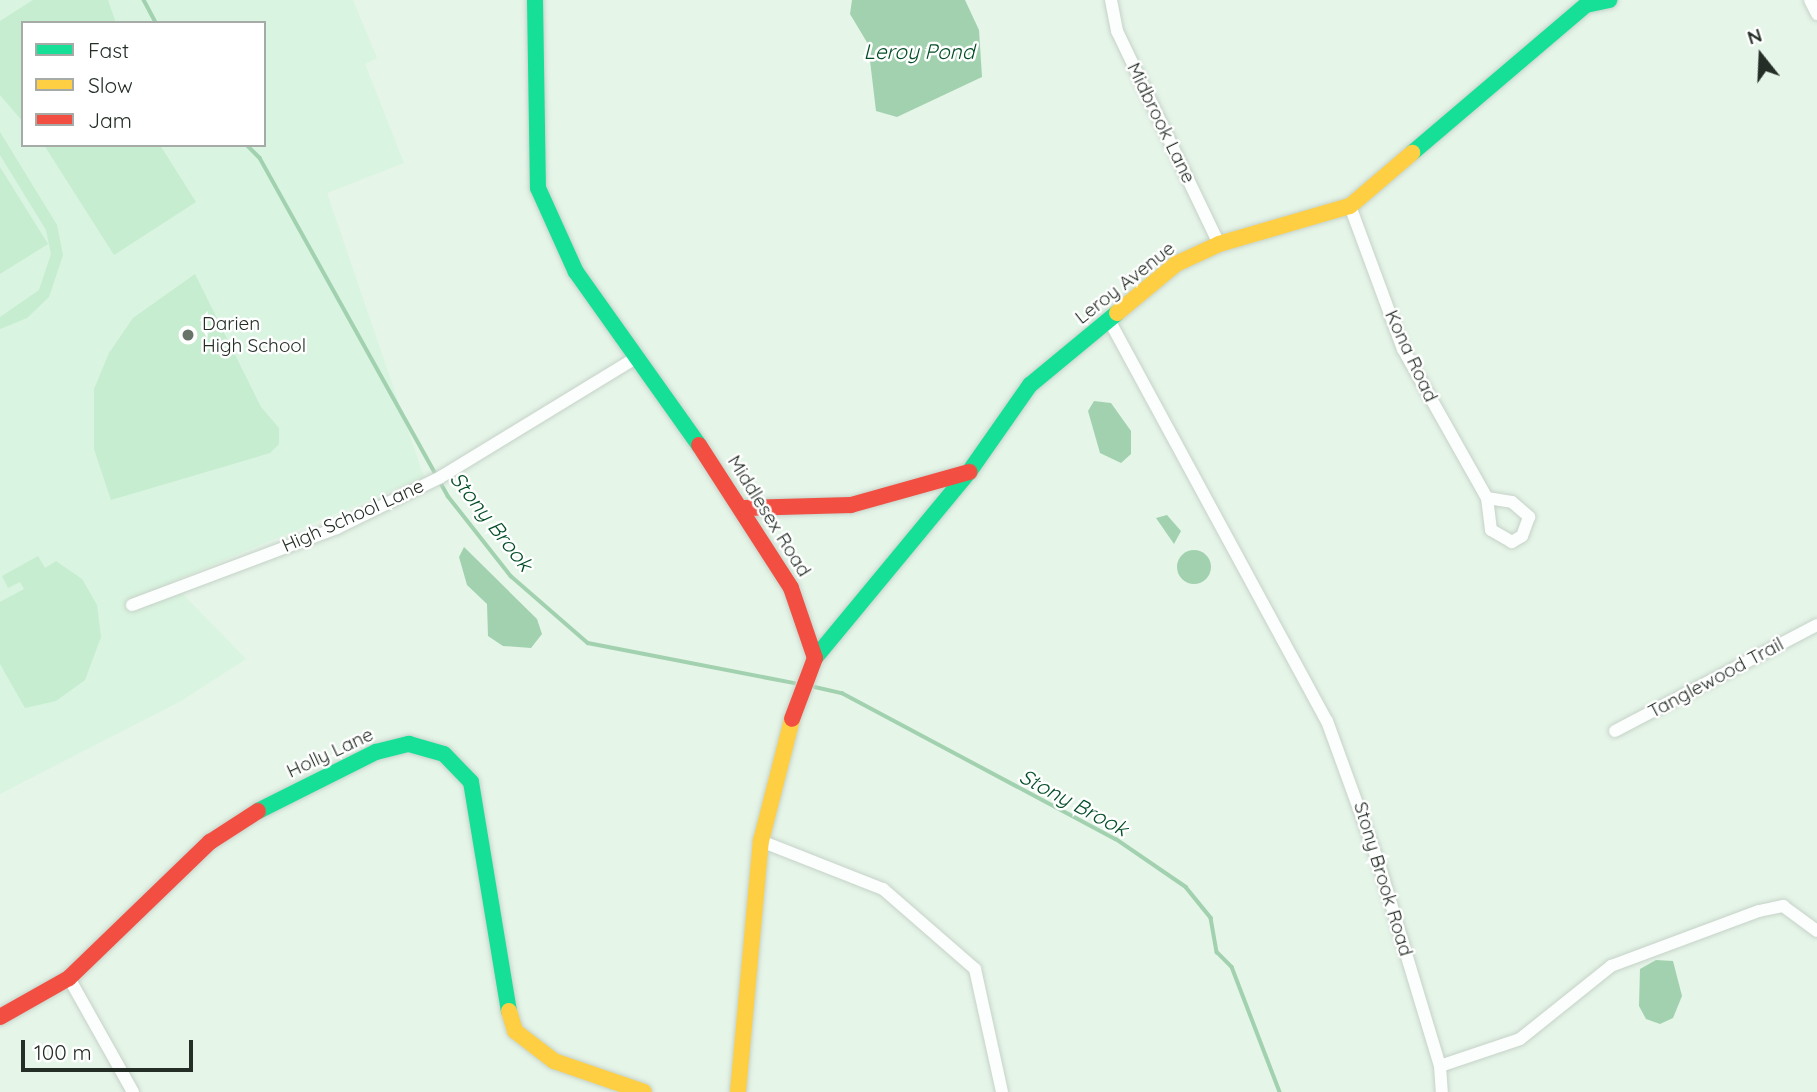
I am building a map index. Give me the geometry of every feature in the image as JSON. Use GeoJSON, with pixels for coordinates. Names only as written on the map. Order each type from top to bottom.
{"type":"FeatureCollection","features":[{"type":"Feature","properties":{"kind":"street","name":"Middlesex Road"},"geometry":{"type":"LineString","coordinates":[[535,0],[538,188],[576,272],[634,359],[744,508],[791,588],[815,658]]}},
{"type":"Feature","properties":{"kind":"street","name":"Midbrook Lane"},"geometry":{"type":"LineString","coordinates":[[1111,0],[1116,31],[1219,244]]}},
{"type":"Feature","properties":{"kind":"street","name":"Leroy Avenue"},"geometry":{"type":"LineString","coordinates":[[815,658],[968,472],[1030,385],[1176,264],[1219,244],[1350,206],[1585,2],[1609,0]]}},
{"type":"Feature","properties":{"kind":"street"},"geometry":{"type":"LineString","coordinates":[[1810,0],[1817,14]]}},
{"type":"Feature","properties":{"kind":"street","name":"Kona Road"},"geometry":{"type":"LineString","coordinates":[[1350,206],[1403,349],[1487,498]]}},
{"type":"Feature","properties":{"kind":"street","name":"Stony Brook Road"},"geometry":{"type":"LineString","coordinates":[[1109,320],[1326,721],[1358,800],[1440,1066],[1443,1092]]}},
{"type":"Feature","properties":{"kind":"street","name":"High School Lane"},"geometry":{"type":"LineString","coordinates":[[132,605],[371,511],[439,478],[634,359]]}},
{"type":"Feature","properties":{"kind":"street"},"geometry":{"type":"LineString","coordinates":[[744,508],[851,505],[968,472]]}},
{"type":"Feature","properties":{"kind":"street","name":"Tanglewood Trail"},"geometry":{"type":"LineString","coordinates":[[1615,731],[1817,625]]}},
{"type":"Feature","properties":{"kind":"street"},"geometry":{"type":"LineString","coordinates":[[738,1092],[761,841],[782,746],[815,658]]}},
{"type":"Feature","properties":{"kind":"street","name":"Holly Lane"},"geometry":{"type":"LineString","coordinates":[[0,1017],[69,978],[237,823],[376,752],[409,744],[444,754],[471,782],[499,973],[515,1031],[554,1061],[644,1092]]}},
{"type":"Feature","properties":{"kind":"street"},"geometry":{"type":"LineString","coordinates":[[761,841],[883,889],[975,969],[1002,1092]]}},
{"type":"Feature","properties":{"kind":"street"},"geometry":{"type":"LineString","coordinates":[[1440,1066],[1520,1038],[1611,966],[1759,911],[1783,906],[1817,931]]}},
{"type":"Feature","properties":{"kind":"street"},"geometry":{"type":"LineString","coordinates":[[69,978],[133,1092]]}},
{"type":"Feature","properties":{"kind":"shaded area","name":"Darien High School"},"geometry":{"type":"Polygon","coordinates":[[[0,0],[353,0],[377,58],[365,64],[404,163],[327,193],[424,477],[171,582],[246,659],[181,701],[0,794],[0,0]]]}},
{"type":"Feature","properties":{"kind":"shaded area"},"geometry":{"type":"Polygon","coordinates":[[[33,0],[108,0],[115,21],[21,21],[21,120],[0,95],[0,21],[33,0]]]}},
{"type":"Feature","properties":{"kind":"shaded area"},"geometry":{"type":"Polygon","coordinates":[[[0,132],[57,225],[63,255],[49,297],[27,318],[0,329],[0,317],[39,290],[51,254],[46,230],[0,155],[0,132]]]}},
{"type":"Feature","properties":{"kind":"shaded area"},"geometry":{"type":"Polygon","coordinates":[[[45,147],[161,147],[196,202],[114,255],[45,147]]]}},
{"type":"Feature","properties":{"kind":"shaded area"},"geometry":{"type":"Polygon","coordinates":[[[0,167],[48,244],[0,274],[0,167]]]}},
{"type":"Feature","properties":{"kind":"shaded area"},"geometry":{"type":"Polygon","coordinates":[[[195,274],[261,407],[279,428],[279,444],[270,453],[111,500],[94,449],[94,389],[109,353],[133,318],[195,274]]]}},
{"type":"Feature","properties":{"kind":"shaded area"},"geometry":{"type":"Polygon","coordinates":[[[38,556],[45,568],[56,561],[82,579],[97,605],[101,637],[85,680],[56,701],[25,708],[0,664],[0,602],[24,589],[20,582],[8,588],[2,576],[38,556]]]}},
{"type":"Feature","properties":{"kind":"water","name":"Leroy Pond"},"geometry":{"type":"Polygon","coordinates":[[[852,0],[965,0],[979,30],[982,77],[897,117],[876,111],[868,44],[850,14],[852,0]]]}},
{"type":"Feature","properties":{"kind":"water"},"geometry":{"type":"Polygon","coordinates":[[[1094,401],[1111,403],[1131,431],[1131,454],[1121,463],[1100,453],[1088,411],[1094,401]]]}},
{"type":"Feature","properties":{"kind":"water"},"geometry":{"type":"Polygon","coordinates":[[[1167,515],[1181,531],[1174,544],[1156,518],[1167,515]]]}},
{"type":"Feature","properties":{"kind":"water"},"geometry":{"type":"Polygon","coordinates":[[[464,547],[537,619],[542,634],[531,648],[503,646],[488,636],[487,604],[467,585],[459,557],[464,547]]]}},
{"type":"Feature","properties":{"kind":"water"},"geometry":{"type":"Polygon","coordinates":[[[1194,550],[1206,555],[1211,567],[1206,579],[1194,584],[1182,579],[1177,567],[1182,555],[1194,550]]]}},
{"type":"Feature","properties":{"kind":"water"},"geometry":{"type":"Polygon","coordinates":[[[1656,960],[1673,961],[1682,996],[1673,1018],[1660,1024],[1646,1019],[1639,1006],[1640,969],[1656,960]]]}},
{"type":"Feature","properties":{"kind":"waterway","name":"Stony Brook"},"geometry":{"type":"LineString","coordinates":[[144,0],[155,21]]}},
{"type":"Feature","properties":{"kind":"waterway","name":"Stony Brook"},"geometry":{"type":"LineString","coordinates":[[249,147],[260,158],[448,496],[511,576],[588,643],[794,683]]}},
{"type":"Feature","properties":{"kind":"waterway","name":"Stony Brook"},"geometry":{"type":"LineString","coordinates":[[815,687],[842,693],[1116,839],[1186,887],[1211,918],[1217,952],[1232,967],[1280,1092]]}},
{"type":"Feature","properties":{"kind":"traffic: fast"},"geometry":{"type":"LineString","coordinates":[[535,0],[538,188],[576,272],[699,445]]}},
{"type":"Feature","properties":{"kind":"traffic: fast"},"geometry":{"type":"LineString","coordinates":[[1412,153],[1586,5],[1609,0]]}},
{"type":"Feature","properties":{"kind":"traffic: fast"},"geometry":{"type":"LineString","coordinates":[[815,658],[969,472],[1030,385],[1117,313]]}},
{"type":"Feature","properties":{"kind":"traffic: fast"},"geometry":{"type":"LineString","coordinates":[[258,811],[376,752],[409,744],[444,754],[471,782],[509,1011]]}},
{"type":"Feature","properties":{"kind":"traffic: slow"},"geometry":{"type":"LineString","coordinates":[[1117,313],[1176,264],[1219,244],[1350,206],[1412,153]]}},
{"type":"Feature","properties":{"kind":"traffic: slow"},"geometry":{"type":"LineString","coordinates":[[738,1092],[761,841],[792,719]]}},
{"type":"Feature","properties":{"kind":"traffic: slow"},"geometry":{"type":"LineString","coordinates":[[509,1011],[515,1031],[554,1061],[644,1092]]}},
{"type":"Feature","properties":{"kind":"traffic: jam"},"geometry":{"type":"LineString","coordinates":[[699,445],[791,588],[815,658],[792,719]]}},
{"type":"Feature","properties":{"kind":"traffic: jam"},"geometry":{"type":"LineString","coordinates":[[744,508],[851,505],[969,472]]}},
{"type":"Feature","properties":{"kind":"traffic: jam"},"geometry":{"type":"LineString","coordinates":[[0,1017],[69,978],[210,842],[258,811]]}},
{"type":"Feature","properties":{"kind":"place","name":"Darien High School"},"geometry":{"type":"Point","coordinates":[188,335]}}]}
